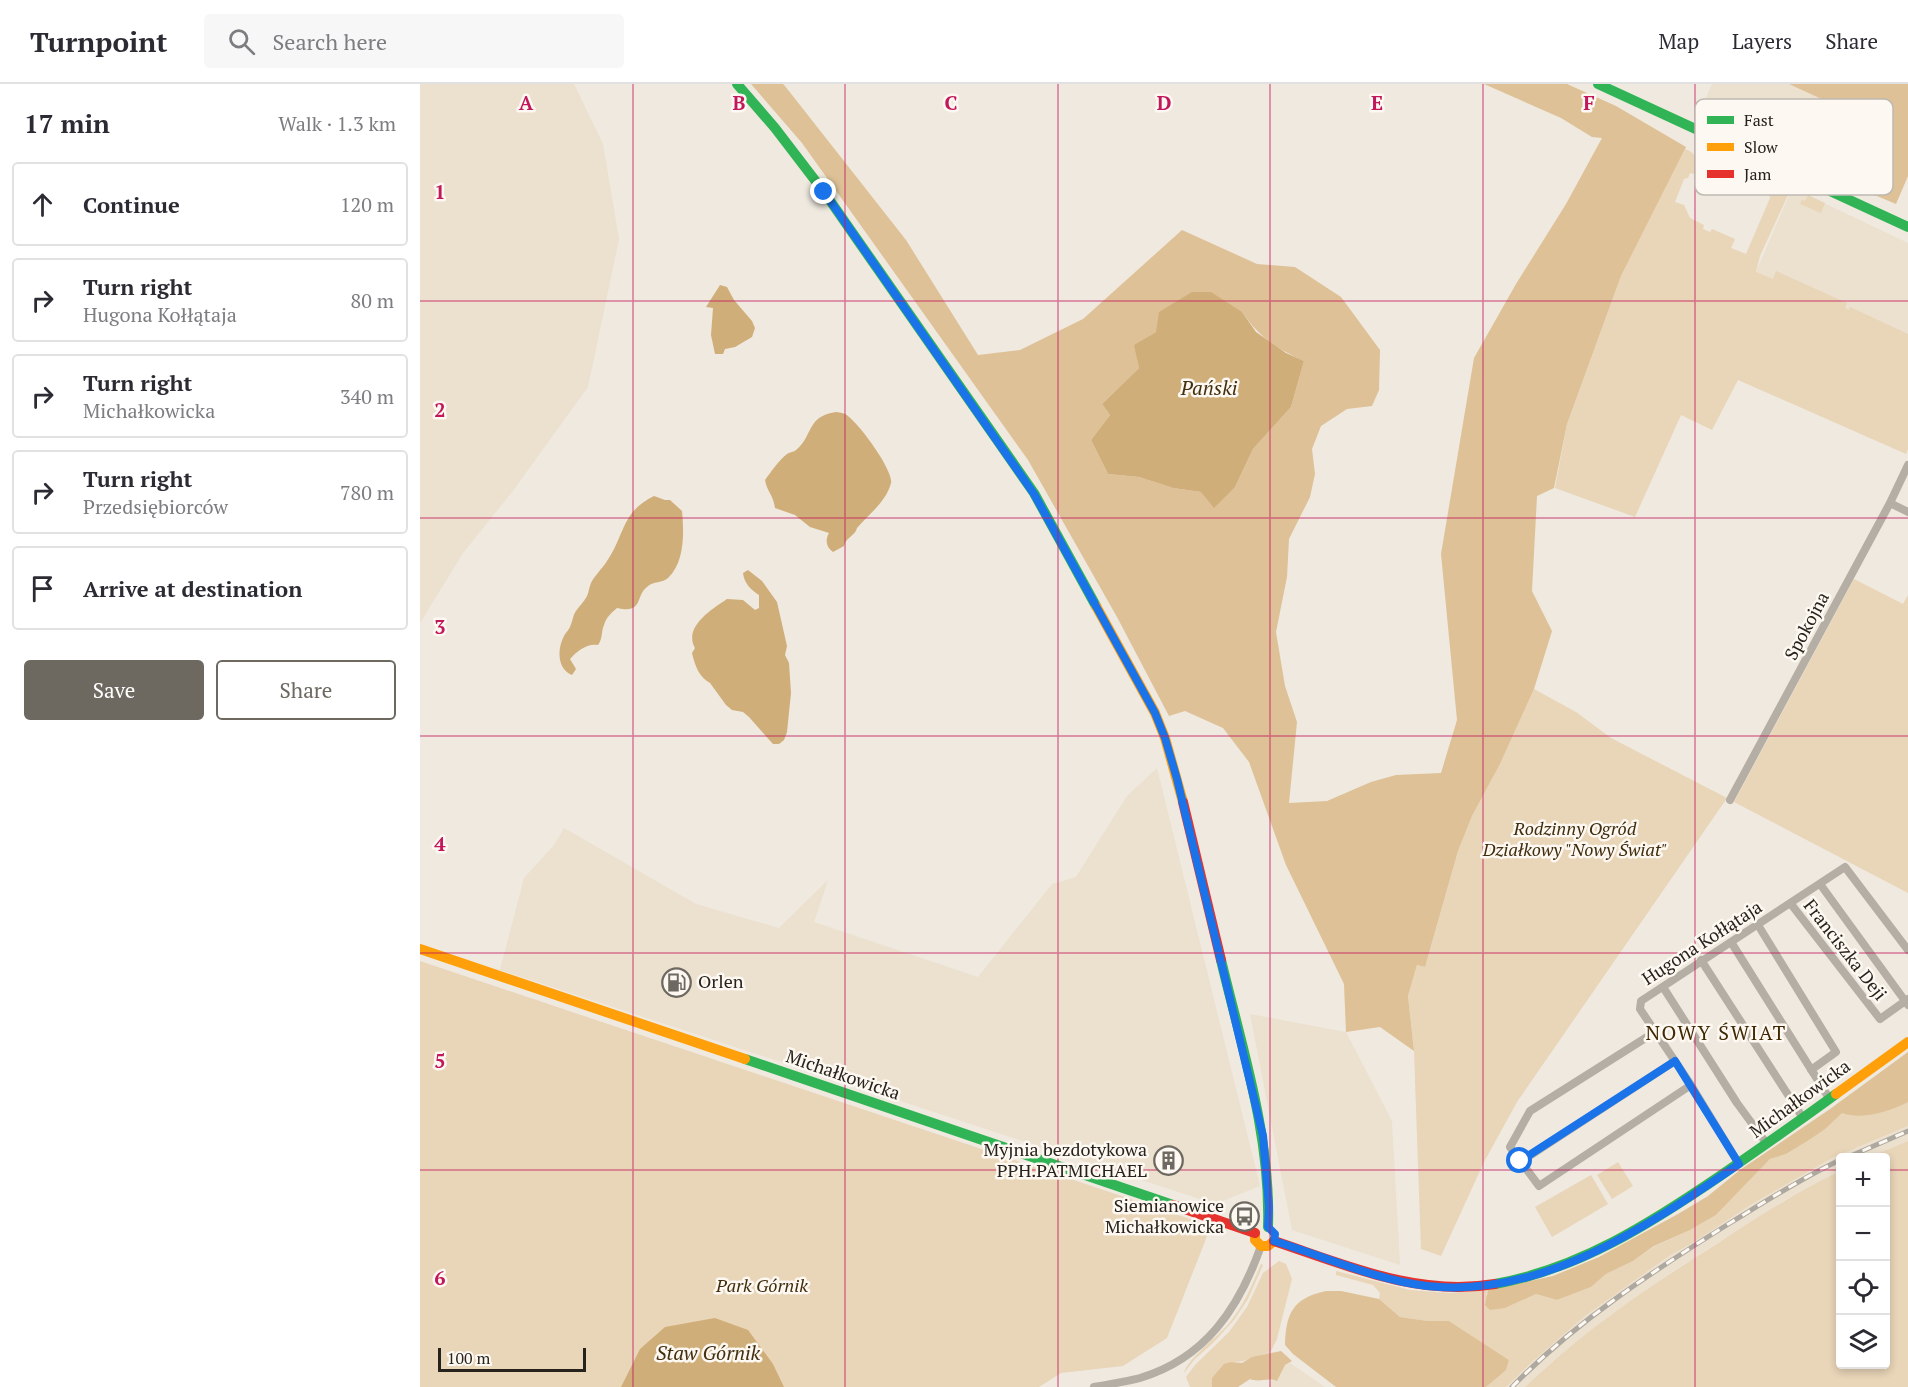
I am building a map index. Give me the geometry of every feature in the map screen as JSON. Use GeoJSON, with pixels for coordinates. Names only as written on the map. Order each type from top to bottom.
{"type":"FeatureCollection","features":[{"type":"Feature","properties":{"kind":"street"},"geometry":{"type":"LineString","coordinates":[[737,84],[803,163],[1021,475],[1053,526],[1155,713],[1177,779],[1263,1136],[1269,1200],[1268,1227]]}},
{"type":"Feature","properties":{"kind":"street"},"geometry":{"type":"LineString","coordinates":[[1598,84],[1695,129]]}},
{"type":"Feature","properties":{"kind":"street"},"geometry":{"type":"LineString","coordinates":[[1839,195],[1908,227]]}},
{"type":"Feature","properties":{"kind":"street","name":"Spokojna"},"geometry":{"type":"LineString","coordinates":[[1730,800],[1890,503],[1908,465]]}},
{"type":"Feature","properties":{"kind":"street"},"geometry":{"type":"LineString","coordinates":[[1890,503],[1908,512]]}},
{"type":"Feature","properties":{"kind":"street","name":"Franciszka Deji"},"geometry":{"type":"LineString","coordinates":[[1791,904],[1880,1019],[1907,1002],[1820,885],[1845,867],[1908,950]]}},
{"type":"Feature","properties":{"kind":"street","name":"Hugona Kołłątaja"},"geometry":{"type":"LineString","coordinates":[[1739,1164],[1655,1032],[1640,1006],[1641,1001],[1820,885]]}},
{"type":"Feature","properties":{"kind":"street"},"geometry":{"type":"LineString","coordinates":[[1758,925],[1836,1052],[1811,1070]]}},
{"type":"Feature","properties":{"kind":"street"},"geometry":{"type":"LineString","coordinates":[[1731,942],[1829,1098]]}},
{"type":"Feature","properties":{"kind":"street","name":"Michałkowicka"},"geometry":{"type":"LineString","coordinates":[[420,949],[1255,1233]]}},
{"type":"Feature","properties":{"kind":"street"},"geometry":{"type":"LineString","coordinates":[[1701,960],[1803,1118]]}},
{"type":"Feature","properties":{"kind":"street"},"geometry":{"type":"LineString","coordinates":[[1663,987],[1737,1103],[1767,1144]]}},
{"type":"Feature","properties":{"kind":"street"},"geometry":{"type":"LineString","coordinates":[[1655,1032],[1530,1111],[1510,1147],[1539,1186],[1690,1085]]}},
{"type":"Feature","properties":{"kind":"street","name":"Michałkowicka"},"geometry":{"type":"LineString","coordinates":[[1274,1241],[1362,1270],[1416,1284],[1448,1287],[1497,1283],[1547,1270],[1607,1246],[1651,1223],[1739,1164],[1908,1042]]}},
{"type":"Feature","properties":{"kind":"street"},"geometry":{"type":"LineString","coordinates":[[1520,1161],[1675,1061]]}},
{"type":"Feature","properties":{"kind":"street"},"geometry":{"type":"LineString","coordinates":[[1262,1227],[1268,1227],[1275,1234],[1274,1241],[1268,1246],[1261,1246],[1255,1240],[1255,1233],[1262,1227]]}},
{"type":"Feature","properties":{"kind":"street"},"geometry":{"type":"LineString","coordinates":[[1094,1387],[1128,1381],[1154,1373],[1196,1348],[1219,1326],[1234,1306],[1250,1275],[1261,1246]]}},
{"type":"Feature","properties":{"kind":"shaded area"},"geometry":{"type":"Polygon","coordinates":[[[420,84],[574,84],[603,144],[619,239],[588,387],[512,492],[463,553],[420,623],[420,84]]]}},
{"type":"Feature","properties":{"kind":"shaded area"},"geometry":{"type":"Polygon","coordinates":[[[751,84],[783,84],[785,86],[906,240],[978,355],[1020,350],[1083,319],[1182,230],[1257,264],[1295,267],[1341,297],[1380,350],[1379,390],[1372,406],[1347,409],[1321,426],[1312,449],[1315,474],[1310,497],[1289,539],[1287,577],[1276,632],[1285,686],[1297,722],[1289,803],[1327,801],[1371,782],[1396,775],[1441,773],[1457,720],[1441,554],[1474,358],[1516,284],[1566,204],[1602,138],[1592,137],[1561,118],[1484,84],[1567,84],[1616,106],[1686,147],[1621,276],[1567,424],[1554,488],[1537,496],[1532,591],[1552,631],[1534,689],[1500,764],[1472,816],[1458,851],[1425,967],[1417,965],[1408,996],[1414,1051],[1380,1027],[1346,1032],[1344,984],[1286,865],[1249,762],[1223,728],[1185,711],[1169,716],[1117,617],[1028,460],[802,143],[751,84]],[[1242,312],[1156,332],[1135,345],[1139,368],[1102,404],[1110,415],[1091,440],[1108,474],[1139,477],[1173,488],[1201,492],[1235,487],[1253,449],[1291,407],[1304,361],[1269,341],[1255,329],[1242,312]]]}},
{"type":"Feature","properties":{"kind":"shaded area"},"geometry":{"type":"Polygon","coordinates":[[[1712,84],[1789,84],[1821,99],[1705,99],[1712,84]]]}},
{"type":"Feature","properties":{"kind":"shaded area"},"geometry":{"type":"Polygon","coordinates":[[[1789,84],[1908,84],[1908,176],[1896,204],[1875,195],[1893,195],[1893,99],[1821,99],[1789,84]]]}},
{"type":"Feature","properties":{"kind":"shaded area"},"geometry":{"type":"Polygon","coordinates":[[[1789,195],[1807,195],[1908,243],[1908,339],[1756,272],[1789,195]]]}},
{"type":"Feature","properties":{"kind":"shaded area"},"geometry":{"type":"Polygon","coordinates":[[[1157,768],[1260,1186],[1215,1204],[500,970],[524,878],[554,845],[564,828],[696,904],[779,928],[828,880],[814,922],[978,977],[1052,884],[1076,877],[1127,796],[1157,768]]]}},
{"type":"Feature","properties":{"kind":"shaded area"},"geometry":{"type":"Polygon","coordinates":[[[1250,1014],[1346,1032],[1392,1121],[1400,1265],[1292,1230],[1250,1014]]]}},
{"type":"Feature","properties":{"kind":"shaded area"},"geometry":{"type":"Polygon","coordinates":[[[1908,1052],[1908,1102],[1875,1114],[1858,1116],[1842,1113],[1806,1142],[1786,1154],[1770,1159],[1716,1215],[1654,1246],[1633,1261],[1606,1274],[1591,1287],[1557,1300],[1536,1294],[1505,1308],[1490,1310],[1485,1305],[1488,1290],[1553,1276],[1599,1257],[1678,1214],[1708,1196],[1740,1170],[1830,1109],[1908,1052]]]}},
{"type":"Feature","properties":{"kind":"shaded area"},"geometry":{"type":"Polygon","coordinates":[[[1908,1126],[1908,1141],[1880,1153],[1844,1153],[1908,1126]]]}},
{"type":"Feature","properties":{"kind":"shaded area"},"geometry":{"type":"Polygon","coordinates":[[[1836,1156],[1836,1173],[1788,1198],[1676,1269],[1611,1315],[1549,1364],[1525,1387],[1506,1387],[1585,1316],[1669,1256],[1836,1156]]]}},
{"type":"Feature","properties":{"kind":"shaded area"},"geometry":{"type":"Polygon","coordinates":[[[1326,1291],[1341,1291],[1379,1299],[1400,1317],[1449,1321],[1509,1360],[1506,1370],[1486,1387],[1336,1387],[1293,1354],[1285,1345],[1287,1324],[1293,1309],[1306,1298],[1326,1291]]]}},
{"type":"Feature","properties":{"kind":"shaded area"},"geometry":{"type":"Polygon","coordinates":[[[1281,1351],[1292,1361],[1285,1365],[1277,1381],[1250,1379],[1238,1387],[1212,1387],[1212,1378],[1224,1364],[1242,1363],[1252,1357],[1281,1351]]]}},
{"type":"Feature","properties":{"kind":"shaded area"},"geometry":{"type":"Polygon","coordinates":[[[1290,1363],[1325,1387],[1269,1387],[1272,1379],[1277,1381],[1285,1365],[1290,1363]]]}},
{"type":"Feature","properties":{"kind":"green space"},"geometry":{"type":"Polygon","coordinates":[[[1685,149],[1695,156],[1695,174],[1690,173],[1688,178],[1684,179],[1675,202],[1684,205],[1690,218],[1704,225],[1703,229],[1710,232],[1712,229],[1735,239],[1731,248],[1746,254],[1770,198],[1769,195],[1788,195],[1760,256],[1756,272],[1773,279],[1776,271],[1847,303],[1845,308],[1849,310],[1850,307],[1908,334],[1908,449],[1906,454],[1738,380],[1712,430],[1681,415],[1635,517],[1555,488],[1567,424],[1621,276],[1685,149]]]}},
{"type":"Feature","properties":{"kind":"green space"},"geometry":{"type":"Polygon","coordinates":[[[1808,195],[1825,203],[1821,213],[1800,204],[1808,195]]]}},
{"type":"Feature","properties":{"kind":"green space"},"geometry":{"type":"Polygon","coordinates":[[[1854,579],[1903,604],[1908,595],[1908,893],[1734,802],[1854,579]]]}},
{"type":"Feature","properties":{"kind":"green space","name":"Rodzinny Ogród Działkowy \"Nowy Świat\""},"geometry":{"type":"Polygon","coordinates":[[[1534,689],[1576,712],[1611,738],[1727,798],[1517,1102],[1484,1162],[1441,1256],[1421,1249],[1414,1051],[1408,996],[1417,965],[1425,967],[1458,851],[1472,816],[1500,764],[1534,689]]]}},
{"type":"Feature","properties":{"kind":"green space","name":"Park Górnik"},"geometry":{"type":"Polygon","coordinates":[[[420,961],[1211,1226],[1167,1338],[1123,1366],[1061,1373],[1039,1387],[420,1387],[420,961]]]}},
{"type":"Feature","properties":{"kind":"green space"},"geometry":{"type":"Polygon","coordinates":[[[1908,1052],[1908,1126],[1844,1153],[1836,1153],[1836,1156],[1752,1204],[1669,1256],[1585,1316],[1506,1387],[1486,1387],[1506,1369],[1509,1360],[1449,1321],[1400,1317],[1379,1299],[1380,1293],[1373,1285],[1336,1275],[1336,1271],[1410,1290],[1449,1293],[1488,1290],[1486,1295],[1505,1308],[1536,1294],[1557,1300],[1591,1287],[1606,1274],[1716,1215],[1770,1159],[1786,1154],[1806,1142],[1908,1052]]]}},
{"type":"Feature","properties":{"kind":"green space"},"geometry":{"type":"Polygon","coordinates":[[[1908,1141],[1908,1387],[1525,1387],[1592,1329],[1640,1294],[1776,1206],[1836,1173],[1836,1369],[1890,1369],[1890,1153],[1880,1153],[1908,1141]]]}},
{"type":"Feature","properties":{"kind":"green space"},"geometry":{"type":"Polygon","coordinates":[[[1618,1162],[1633,1186],[1612,1199],[1597,1175],[1618,1162]]]}},
{"type":"Feature","properties":{"kind":"green space"},"geometry":{"type":"Polygon","coordinates":[[[1591,1175],[1608,1204],[1552,1237],[1535,1207],[1591,1175]]]}},
{"type":"Feature","properties":{"kind":"green space"},"geometry":{"type":"Polygon","coordinates":[[[1279,1261],[1286,1264],[1292,1279],[1277,1339],[1270,1353],[1231,1362],[1212,1378],[1212,1387],[1190,1387],[1186,1377],[1229,1332],[1247,1307],[1263,1273],[1279,1261]]]}},
{"type":"Feature","properties":{"kind":"green space"},"geometry":{"type":"Polygon","coordinates":[[[1261,1264],[1263,1265],[1248,1299],[1234,1320],[1184,1373],[1191,1361],[1235,1315],[1261,1264]]]}},
{"type":"Feature","properties":{"kind":"water"},"geometry":{"type":"Polygon","coordinates":[[[720,285],[727,287],[755,328],[752,337],[735,347],[725,349],[723,354],[715,354],[711,335],[713,308],[706,307],[720,285]]]}},
{"type":"Feature","properties":{"kind":"water","name":"Pański"},"geometry":{"type":"Polygon","coordinates":[[[1192,292],[1211,292],[1242,312],[1256,332],[1286,353],[1304,361],[1291,407],[1253,449],[1235,487],[1214,508],[1201,492],[1173,488],[1139,477],[1108,474],[1091,440],[1110,415],[1102,404],[1139,368],[1134,345],[1156,332],[1159,312],[1192,292]]]}},
{"type":"Feature","properties":{"kind":"water"},"geometry":{"type":"Polygon","coordinates":[[[836,412],[851,418],[866,435],[887,468],[891,483],[877,507],[844,546],[833,552],[827,543],[829,533],[810,527],[795,515],[775,508],[765,480],[788,453],[795,451],[801,445],[819,418],[836,412]]]}},
{"type":"Feature","properties":{"kind":"water"},"geometry":{"type":"Polygon","coordinates":[[[654,496],[670,500],[682,511],[683,537],[678,564],[668,578],[647,587],[635,606],[631,609],[617,608],[607,618],[598,645],[582,648],[570,659],[576,669],[572,675],[563,668],[561,663],[560,647],[564,636],[575,613],[587,596],[590,585],[613,551],[629,517],[643,502],[654,496]]]}},
{"type":"Feature","properties":{"kind":"water"},"geometry":{"type":"Polygon","coordinates":[[[748,570],[762,581],[777,602],[787,646],[785,655],[789,663],[791,693],[787,732],[784,740],[779,744],[773,744],[743,712],[732,710],[726,705],[710,683],[700,674],[692,653],[695,648],[692,640],[696,626],[707,613],[721,603],[727,599],[743,600],[755,610],[759,608],[759,595],[748,586],[744,577],[743,573],[748,570]]]}},
{"type":"Feature","properties":{"kind":"water","name":"Staw Górnik"},"geometry":{"type":"Polygon","coordinates":[[[715,1318],[748,1330],[773,1364],[784,1387],[621,1387],[640,1349],[665,1327],[715,1318]]]}},
{"type":"Feature","properties":{"kind":"railway"},"geometry":{"type":"LineString","coordinates":[[1857,1153],[1908,1131]]}},
{"type":"Feature","properties":{"kind":"railway"},"geometry":{"type":"LineString","coordinates":[[1512,1387],[1536,1363],[1588,1319],[1644,1279],[1771,1198],[1836,1162]]}},
{"type":"Feature","properties":{"kind":"traffic: fast"},"geometry":{"type":"LineString","coordinates":[[737,84],[775,128],[824,192],[1034,493],[1096,606]]}},
{"type":"Feature","properties":{"kind":"traffic: fast"},"geometry":{"type":"LineString","coordinates":[[1598,84],[1695,129]]}},
{"type":"Feature","properties":{"kind":"traffic: fast"},"geometry":{"type":"LineString","coordinates":[[1839,195],[1908,227]]}},
{"type":"Feature","properties":{"kind":"traffic: fast"},"geometry":{"type":"LineString","coordinates":[[1221,960],[1254,1092],[1260,1126],[1268,1193],[1268,1227]]}},
{"type":"Feature","properties":{"kind":"traffic: fast"},"geometry":{"type":"LineString","coordinates":[[745,1059],[1173,1205]]}},
{"type":"Feature","properties":{"kind":"traffic: fast"},"geometry":{"type":"LineString","coordinates":[[1495,1284],[1526,1277],[1585,1256],[1641,1227],[1720,1176],[1836,1094]]}},
{"type":"Feature","properties":{"kind":"traffic: slow"},"geometry":{"type":"LineString","coordinates":[[1096,606],[1155,713],[1165,738],[1183,802]]}},
{"type":"Feature","properties":{"kind":"traffic: slow"},"geometry":{"type":"LineString","coordinates":[[420,949],[745,1059]]}},
{"type":"Feature","properties":{"kind":"traffic: slow"},"geometry":{"type":"LineString","coordinates":[[1836,1094],[1908,1042]]}},
{"type":"Feature","properties":{"kind":"traffic: slow"},"geometry":{"type":"LineString","coordinates":[[1255,1233],[1255,1240],[1261,1246],[1268,1246],[1274,1241]]}},
{"type":"Feature","properties":{"kind":"traffic: jam"},"geometry":{"type":"LineString","coordinates":[[1183,802],[1221,960]]}},
{"type":"Feature","properties":{"kind":"traffic: jam"},"geometry":{"type":"LineString","coordinates":[[1173,1205],[1255,1233]]}},
{"type":"Feature","properties":{"kind":"traffic: jam"},"geometry":{"type":"LineString","coordinates":[[1274,1241],[1355,1269],[1410,1282],[1466,1287],[1495,1284]]}},
{"type":"Feature","properties":{"kind":"place","name":"Orlen"},"geometry":{"type":"Point","coordinates":[677,982]}},
{"type":"Feature","properties":{"kind":"place","name":"Myjnia bezdotykowa PPH.PATMICHAEL"},"geometry":{"type":"Point","coordinates":[1168,1160]}},
{"type":"Feature","properties":{"kind":"place","name":"Siemianowice Michałkowicka"},"geometry":{"type":"Point","coordinates":[1245,1216]}},
{"type":"Feature","properties":{"kind":"district","name":"NOWY ŚWIAT"},"geometry":{"type":"Point","coordinates":[1716,1033]}},
{"type":"Feature","properties":{"kind":"route"},"geometry":{"type":"LineString","coordinates":[[824,192],[1034,494],[1155,713],[1177,779],[1252,1086],[1266,1155],[1270,1219],[1268,1227],[1275,1234],[1274,1241],[1362,1270],[1416,1284],[1448,1287],[1497,1283],[1547,1270],[1614,1243],[1668,1212],[1739,1164],[1675,1061],[1520,1161]]}}]}
